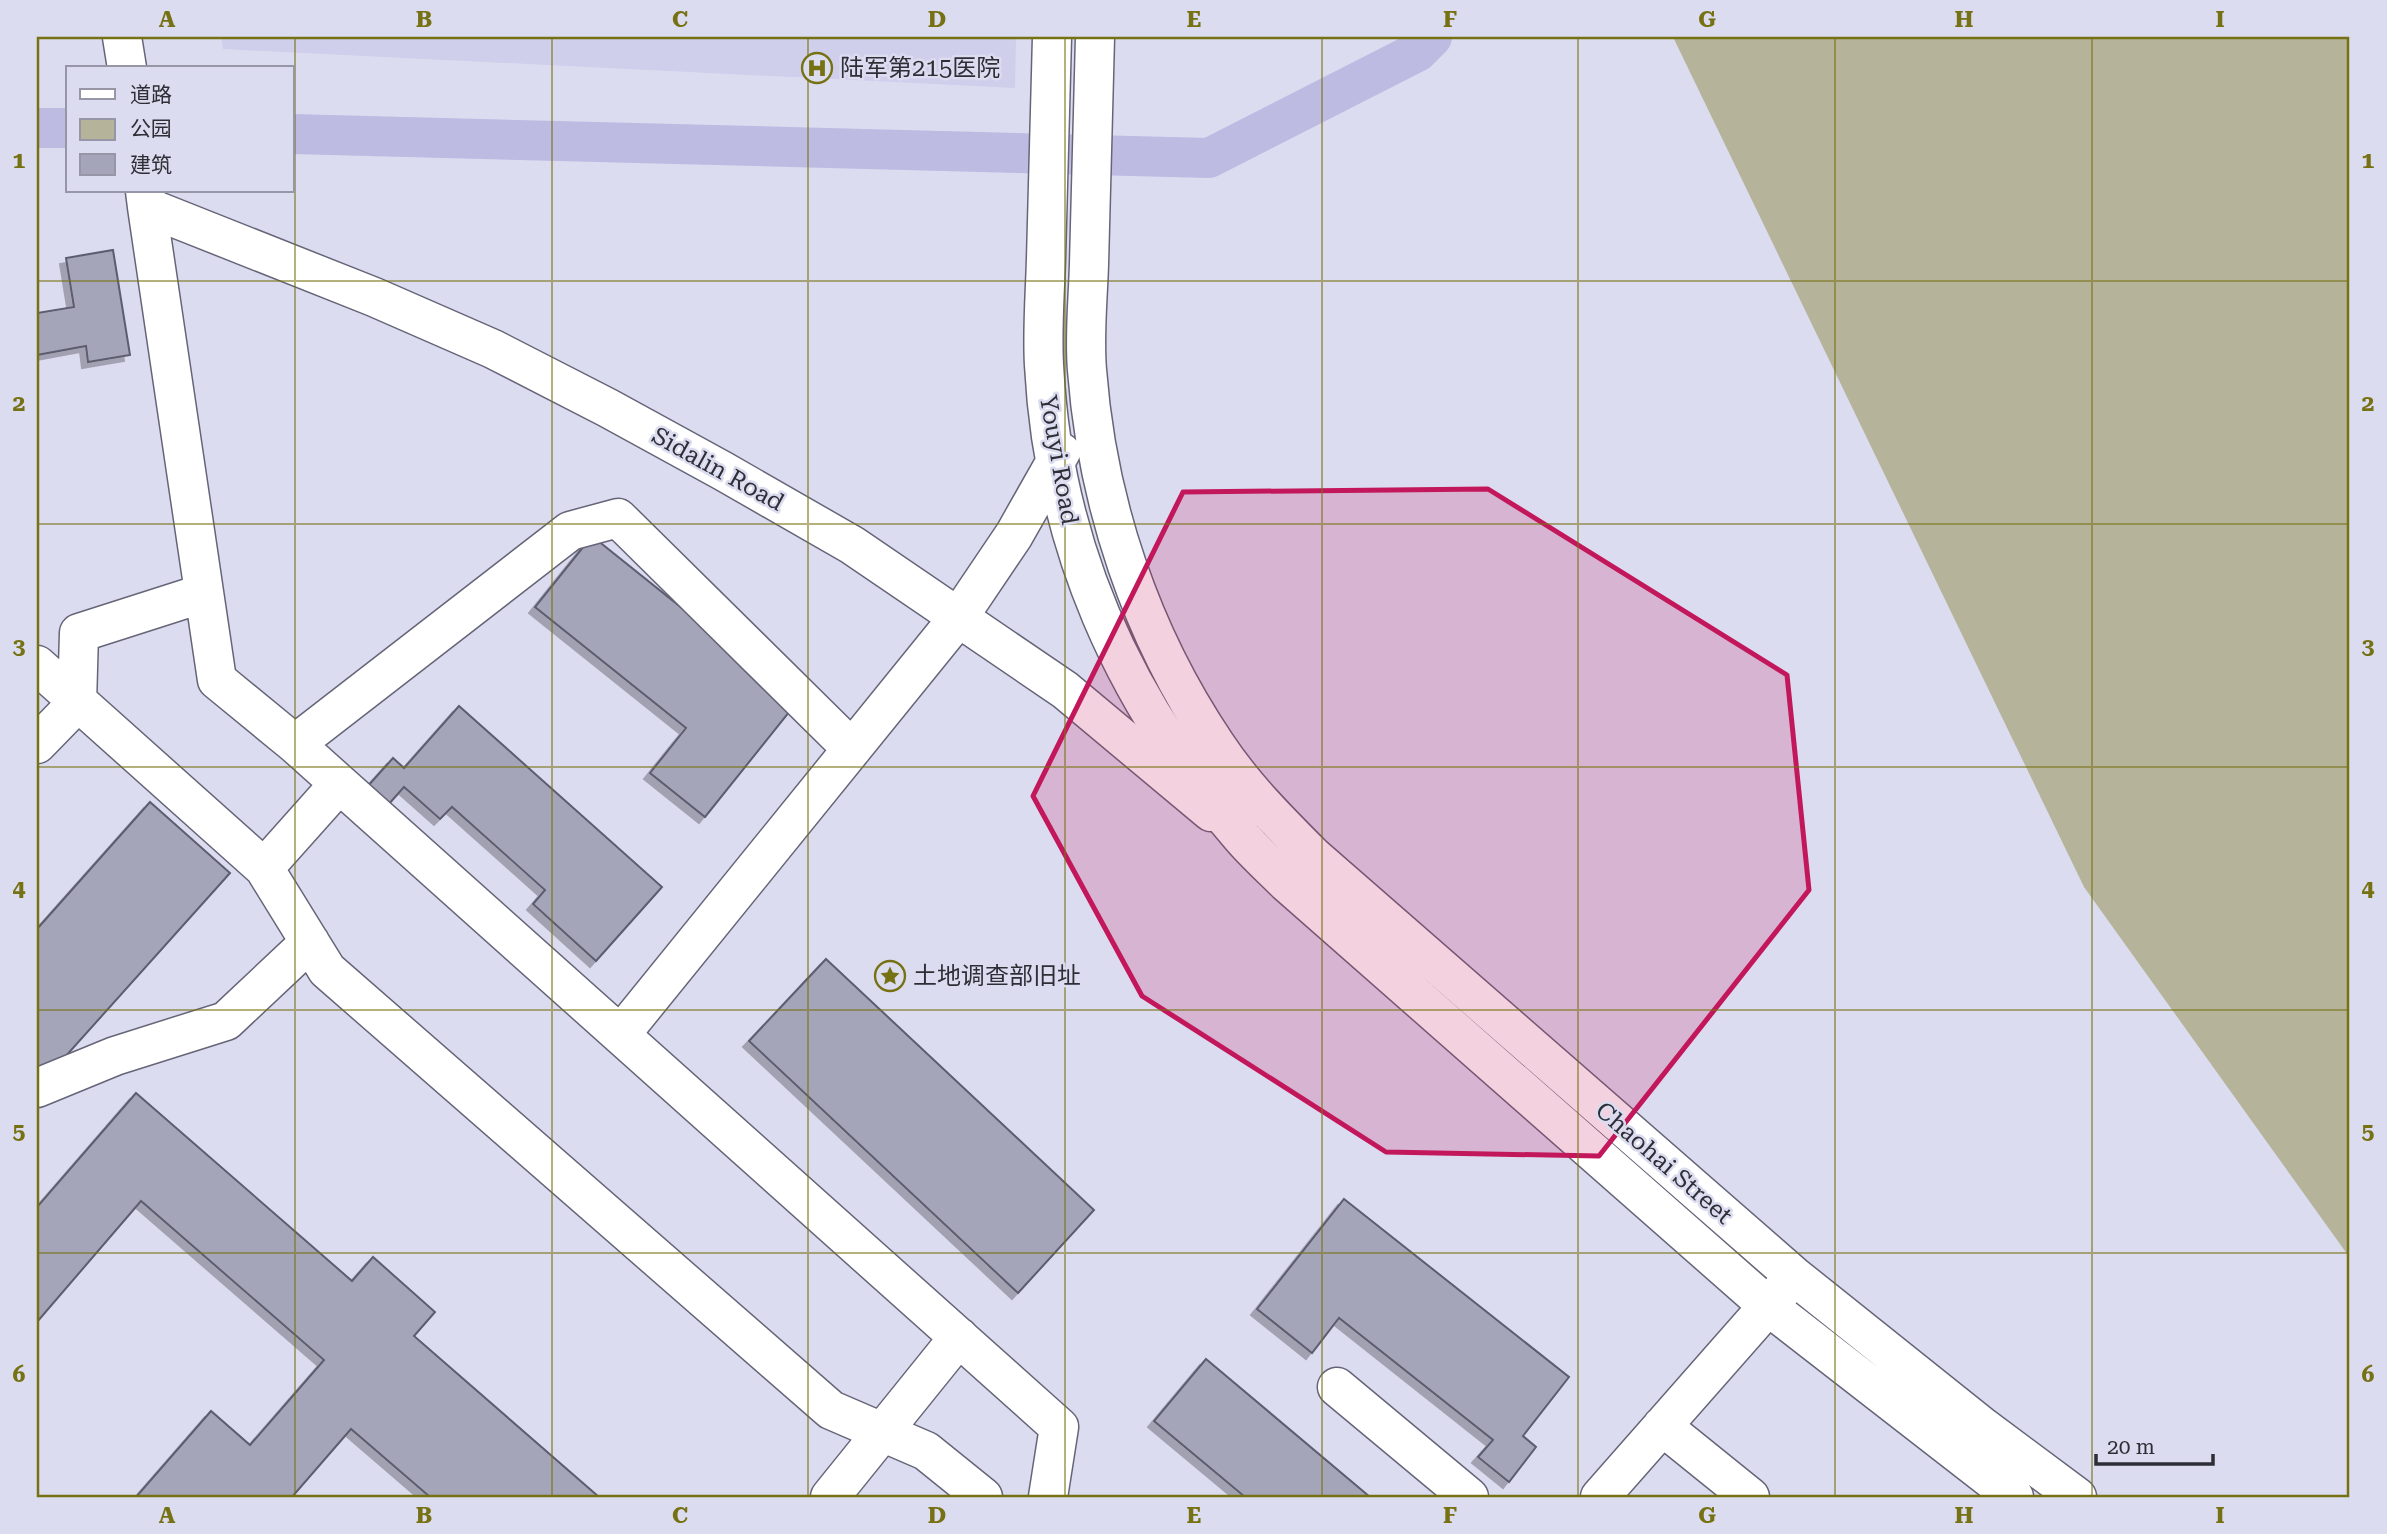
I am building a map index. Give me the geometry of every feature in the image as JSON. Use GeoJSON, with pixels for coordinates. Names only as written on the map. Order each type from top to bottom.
{"type":"FeatureCollection","features":[{"type":"Feature","properties":{"kind":"main road"},"geometry":{"type":"LineString","coordinates":[[122,37],[127,66]]}},
{"type":"Feature","properties":{"kind":"main road","name":"Youyi Road"},"geometry":{"type":"LineString","coordinates":[[1052,37],[1044,363],[1050,435],[1064,511],[1089,589],[1118,656],[1153,721],[1195,780],[1240,836]]}},
{"type":"Feature","properties":{"kind":"main road","name":"Youyi Road"},"geometry":{"type":"LineString","coordinates":[[1095,37],[1086,367],[1094,438],[1112,521],[1140,600],[1175,679],[1217,747],[1267,810]]}},
{"type":"Feature","properties":{"kind":"main road"},"geometry":{"type":"LineString","coordinates":[[146,198],[217,680],[295,744],[1059,1427],[1048,1497]]}},
{"type":"Feature","properties":{"kind":"main road","name":"Sidalin Road"},"geometry":{"type":"LineString","coordinates":[[146,198],[493,349],[597,402],[852,545],[1065,690],[1240,836]]}},
{"type":"Feature","properties":{"kind":"main road"},"geometry":{"type":"LineString","coordinates":[[621,1034],[958,618],[1014,535],[1056,464],[1076,416],[1086,367]]}},
{"type":"Feature","properties":{"kind":"main road"},"geometry":{"type":"LineString","coordinates":[[295,744],[570,531],[618,518],[852,749]]}},
{"type":"Feature","properties":{"kind":"main road"},"geometry":{"type":"LineString","coordinates":[[37,744],[77,703],[79,633],[204,593]]}},
{"type":"Feature","properties":{"kind":"main road"},"geometry":{"type":"LineString","coordinates":[[37,665],[264,868],[327,970],[831,1410],[926,1451],[983,1497]]}},
{"type":"Feature","properties":{"kind":"main road"},"geometry":{"type":"LineString","coordinates":[[264,868],[339,784]]}},
{"type":"Feature","properties":{"kind":"main road","name":"Chaohai Street"},"geometry":{"type":"LineString","coordinates":[[1267,810],[1313,856],[1794,1276],[1983,1427],[2077,1497]]}},
{"type":"Feature","properties":{"kind":"main road","name":"Chaohai Street"},"geometry":{"type":"LineString","coordinates":[[1240,836],[1287,883],[1768,1306],[2014,1497]]}},
{"type":"Feature","properties":{"kind":"main road"},"geometry":{"type":"LineString","coordinates":[[37,1088],[115,1056],[226,1021],[310,942]]}},
{"type":"Feature","properties":{"kind":"main road"},"geometry":{"type":"LineString","coordinates":[[1600,1497],[1794,1276]]}},
{"type":"Feature","properties":{"kind":"main road"},"geometry":{"type":"LineString","coordinates":[[830,1497],[958,1337]]}},
{"type":"Feature","properties":{"kind":"main road"},"geometry":{"type":"LineString","coordinates":[[1337,1387],[1469,1497]]}},
{"type":"Feature","properties":{"kind":"main road"},"geometry":{"type":"LineString","coordinates":[[1662,1426],[1750,1497]]}},
{"type":"Feature","properties":{"kind":"highlighted area"},"geometry":{"type":"Polygon","coordinates":[[[1488,489],[1787,675],[1809,890],[1599,1156],[1386,1152],[1142,996],[1033,796],[1183,492],[1488,489]]]}},
{"type":"Feature","properties":{"kind":"shaded area","name":"陆军第215医院"},"geometry":{"type":"Polygon","coordinates":[[[221,37],[1016,37],[1015,88],[223,49],[221,37]]]}},
{"type":"Feature","properties":{"kind":"green space"},"geometry":{"type":"Polygon","coordinates":[[[1673,37],[2350,37],[2350,1258],[2084,887],[1673,37]]]}},
{"type":"Feature","properties":{"kind":"building"},"geometry":{"type":"Polygon","coordinates":[[[113,250],[130,355],[88,362],[86,346],[37,355],[37,313],[74,307],[66,258],[113,250]]]}},
{"type":"Feature","properties":{"kind":"building"},"geometry":{"type":"Polygon","coordinates":[[[592,536],[798,701],[705,817],[650,773],[686,728],[535,607],[592,536]]]}},
{"type":"Feature","properties":{"kind":"building"},"geometry":{"type":"Polygon","coordinates":[[[459,706],[662,887],[596,961],[533,904],[545,890],[452,807],[440,819],[404,787],[388,805],[367,787],[393,758],[404,768],[459,706]]]}},
{"type":"Feature","properties":{"kind":"building"},"geometry":{"type":"Polygon","coordinates":[[[150,802],[230,873],[47,1077],[37,1068],[37,929],[150,802]]]}},
{"type":"Feature","properties":{"kind":"building"},"geometry":{"type":"Polygon","coordinates":[[[826,959],[1094,1210],[1018,1293],[749,1041],[826,959]]]}},
{"type":"Feature","properties":{"kind":"building"},"geometry":{"type":"Polygon","coordinates":[[[136,1093],[352,1281],[373,1257],[435,1312],[414,1336],[599,1497],[430,1497],[351,1429],[292,1497],[136,1497],[211,1411],[250,1445],[324,1360],[141,1201],[37,1322],[37,1207],[136,1093]]]}},
{"type":"Feature","properties":{"kind":"building"},"geometry":{"type":"Polygon","coordinates":[[[1344,1199],[1569,1377],[1523,1436],[1536,1447],[1509,1482],[1478,1457],[1493,1440],[1339,1318],[1312,1353],[1257,1309],[1344,1199]]]}},
{"type":"Feature","properties":{"kind":"building"},"geometry":{"type":"Polygon","coordinates":[[[1206,1359],[1370,1497],[1245,1497],[1154,1421],[1206,1359]]]}},
{"type":"Feature","properties":{"kind":"waterway"},"geometry":{"type":"LineString","coordinates":[[294,134],[1209,158],[1417,52],[1432,37]]}},
{"type":"Feature","properties":{"kind":"waterway"},"geometry":{"type":"LineString","coordinates":[[37,128],[66,128]]}},
{"type":"Feature","properties":{"kind":"place","name":"陆军第215医院"},"geometry":{"type":"Point","coordinates":[817,68]}},
{"type":"Feature","properties":{"kind":"place","name":"土地调查部旧址"},"geometry":{"type":"Point","coordinates":[890,976]}}]}
